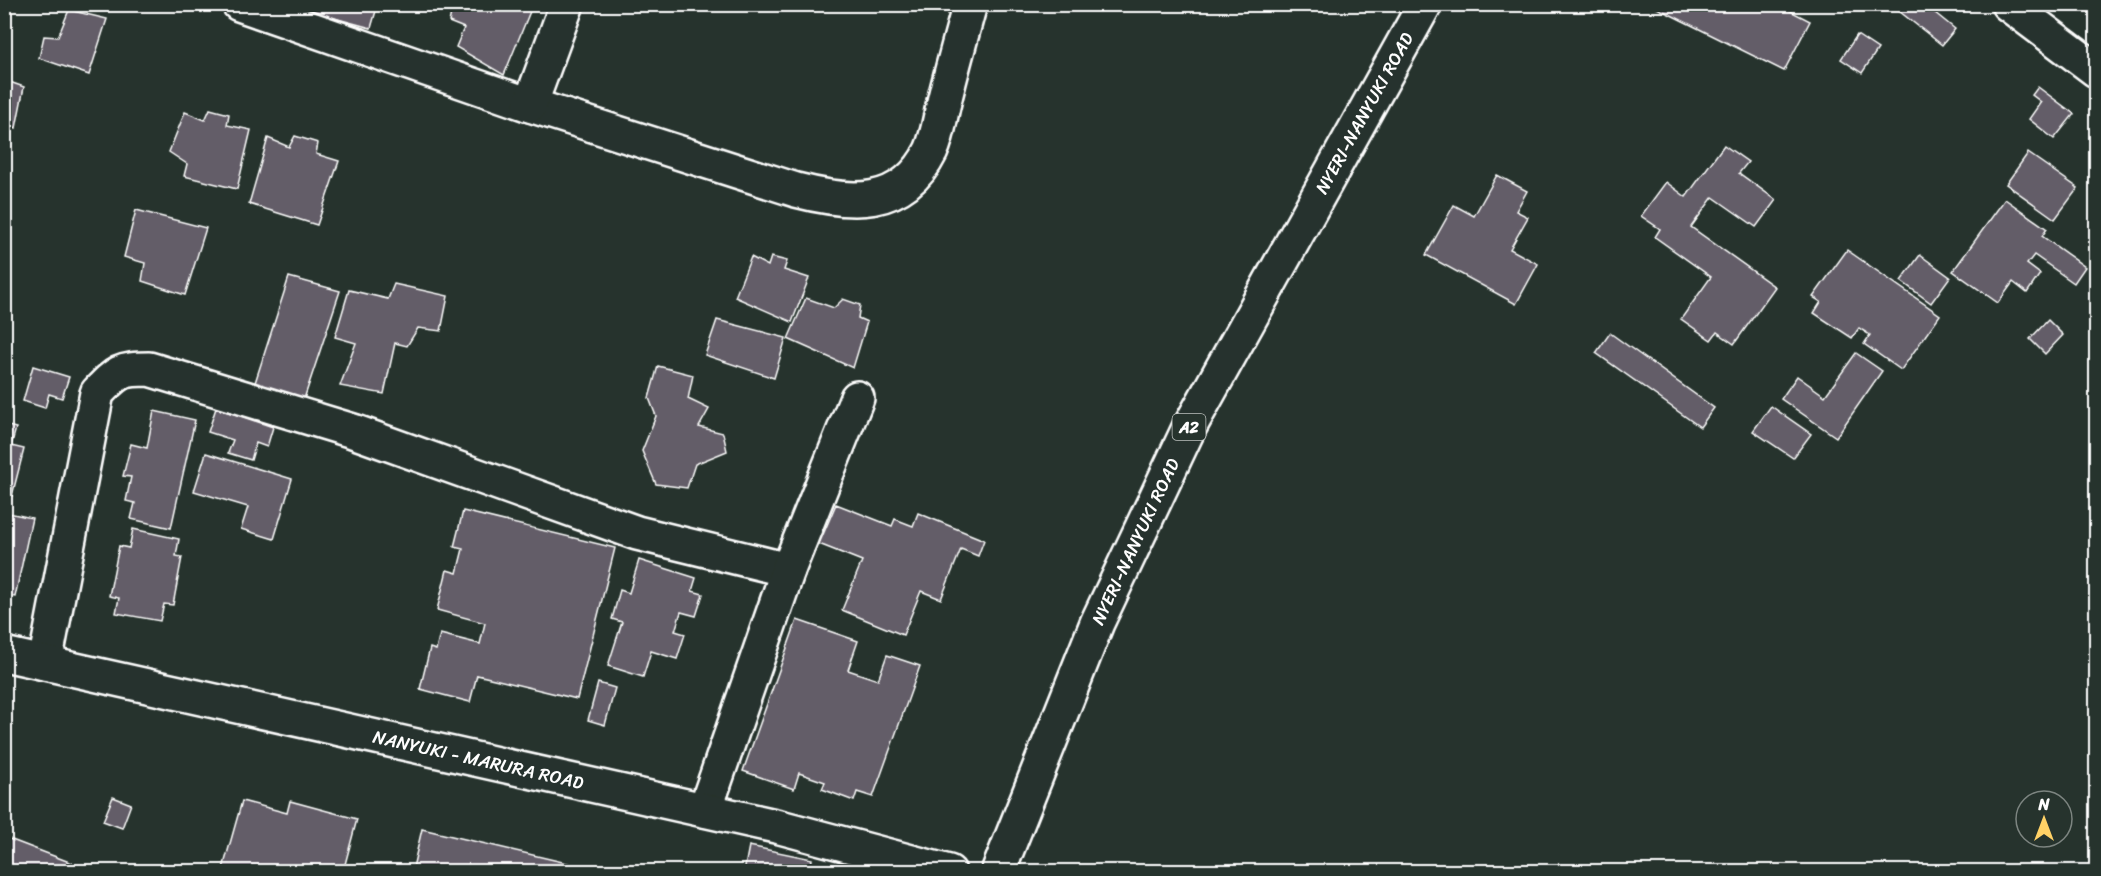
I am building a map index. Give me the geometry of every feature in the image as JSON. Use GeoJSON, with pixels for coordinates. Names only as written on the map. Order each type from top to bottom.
{"type":"FeatureCollection","features":[{"type":"Feature","properties":{"kind":"main road"},"geometry":{"type":"LineString","coordinates":[[239,4],[530,105],[785,186],[829,198],[855,200],[885,195],[912,180],[931,150],[970,4]]}},
{"type":"Feature","properties":{"kind":"main road"},"geometry":{"type":"LineString","coordinates":[[530,105],[567,4]]}},
{"type":"Feature","properties":{"kind":"main road","name":"NYERI-NANYUKI ROAD"},"geometry":{"type":"LineString","coordinates":[[998,872],[1097,623],[1189,428],[1425,4]]}},
{"type":"Feature","properties":{"kind":"main road"},"geometry":{"type":"LineString","coordinates":[[2008,4],[2097,69]]}},
{"type":"Feature","properties":{"kind":"main road"},"geometry":{"type":"LineString","coordinates":[[45,663],[97,393],[112,376],[127,369],[149,369],[352,431],[637,533],[788,570]]}},
{"type":"Feature","properties":{"kind":"main road"},"geometry":{"type":"LineString","coordinates":[[705,810],[788,570],[857,398]]}},
{"type":"Feature","properties":{"kind":"main road","name":"NANYUKI - MARURA ROAD"},"geometry":{"type":"LineString","coordinates":[[4,654],[780,827],[949,872]]}},
{"type":"Feature","properties":{"kind":"building"},"geometry":{"type":"Polygon","coordinates":[[[314,4],[378,4],[371,28],[312,12],[314,4]]]}},
{"type":"Feature","properties":{"kind":"building"},"geometry":{"type":"Polygon","coordinates":[[[453,4],[533,4],[504,75],[456,47],[464,28],[449,22],[453,4]]]}},
{"type":"Feature","properties":{"kind":"building"},"geometry":{"type":"Polygon","coordinates":[[[1649,4],[1737,4],[1747,9],[1750,4],[1777,4],[1810,21],[1784,71],[1649,4]]]}},
{"type":"Feature","properties":{"kind":"building"},"geometry":{"type":"Polygon","coordinates":[[[1890,4],[1924,4],[1955,29],[1942,45],[1890,4]]]}},
{"type":"Feature","properties":{"kind":"building"},"geometry":{"type":"Polygon","coordinates":[[[69,10],[107,19],[89,75],[39,58],[44,36],[58,37],[69,10]]]}},
{"type":"Feature","properties":{"kind":"building"},"geometry":{"type":"Polygon","coordinates":[[[1857,35],[1878,49],[1862,73],[1841,59],[1857,35]]]}},
{"type":"Feature","properties":{"kind":"building"},"geometry":{"type":"Polygon","coordinates":[[[4,80],[24,87],[16,128],[4,124],[4,80]]]}},
{"type":"Feature","properties":{"kind":"building"},"geometry":{"type":"Polygon","coordinates":[[[2038,87],[2074,114],[2054,139],[2029,119],[2041,102],[2032,95],[2038,87]]]}},
{"type":"Feature","properties":{"kind":"building"},"geometry":{"type":"Polygon","coordinates":[[[210,109],[229,114],[227,125],[251,130],[237,189],[184,176],[187,164],[169,152],[185,112],[205,120],[210,109]]]}},
{"type":"Feature","properties":{"kind":"building"},"geometry":{"type":"Polygon","coordinates":[[[295,136],[318,143],[316,154],[339,161],[317,225],[249,204],[268,138],[289,147],[295,136]]]}},
{"type":"Feature","properties":{"kind":"building"},"geometry":{"type":"Polygon","coordinates":[[[1724,145],[1748,162],[1739,173],[1776,200],[1756,227],[1713,197],[1691,227],[1775,287],[1734,344],[1717,332],[1711,340],[1681,319],[1711,277],[1655,237],[1660,229],[1641,216],[1666,182],[1686,197],[1724,145]]]}},
{"type":"Feature","properties":{"kind":"building"},"geometry":{"type":"Polygon","coordinates":[[[2028,153],[2078,188],[2055,219],[2006,184],[2028,153]]]}},
{"type":"Feature","properties":{"kind":"building"},"geometry":{"type":"Polygon","coordinates":[[[1497,175],[1527,191],[1516,211],[1528,217],[1510,249],[1538,264],[1516,304],[1426,255],[1454,205],[1474,216],[1497,175]]]}},
{"type":"Feature","properties":{"kind":"building"},"geometry":{"type":"Polygon","coordinates":[[[2005,199],[2047,229],[2042,236],[2085,267],[2074,283],[2034,255],[2027,264],[2040,274],[2027,293],[2013,282],[1998,303],[1953,271],[2005,199]]]}},
{"type":"Feature","properties":{"kind":"building"},"geometry":{"type":"Polygon","coordinates":[[[136,210],[206,228],[185,295],[142,281],[145,263],[124,257],[136,210]]]}},
{"type":"Feature","properties":{"kind":"building"},"geometry":{"type":"Polygon","coordinates":[[[1847,250],[1940,315],[1901,370],[1864,344],[1870,335],[1859,328],[1852,338],[1814,313],[1821,302],[1813,297],[1847,250]]]}},
{"type":"Feature","properties":{"kind":"building"},"geometry":{"type":"Polygon","coordinates":[[[1920,255],[1950,277],[1931,303],[1901,281],[1920,255]]]}},
{"type":"Feature","properties":{"kind":"building"},"geometry":{"type":"Polygon","coordinates":[[[751,257],[768,266],[771,257],[787,261],[784,270],[809,278],[792,322],[735,297],[751,257]]]}},
{"type":"Feature","properties":{"kind":"building"},"geometry":{"type":"Polygon","coordinates":[[[289,277],[340,291],[301,408],[252,392],[289,277]]]}},
{"type":"Feature","properties":{"kind":"building"},"geometry":{"type":"Polygon","coordinates":[[[394,284],[448,296],[441,331],[418,328],[407,346],[395,343],[384,394],[340,386],[356,343],[335,337],[349,290],[388,299],[394,284]]]}},
{"type":"Feature","properties":{"kind":"building"},"geometry":{"type":"Polygon","coordinates":[[[806,298],[834,308],[843,299],[860,305],[858,318],[867,322],[853,368],[788,339],[806,298]]]}},
{"type":"Feature","properties":{"kind":"building"},"geometry":{"type":"Polygon","coordinates":[[[717,320],[786,338],[774,378],[705,355],[717,320]]]}},
{"type":"Feature","properties":{"kind":"building"},"geometry":{"type":"Polygon","coordinates":[[[2048,320],[2063,335],[2045,354],[2030,339],[2048,320]]]}},
{"type":"Feature","properties":{"kind":"building"},"geometry":{"type":"Polygon","coordinates":[[[1610,333],[1714,408],[1700,427],[1596,353],[1610,333]]]}},
{"type":"Feature","properties":{"kind":"building"},"geometry":{"type":"Polygon","coordinates":[[[1856,353],[1882,371],[1836,437],[1781,399],[1797,376],[1825,396],[1856,353]]]}},
{"type":"Feature","properties":{"kind":"building"},"geometry":{"type":"Polygon","coordinates":[[[33,366],[69,377],[62,398],[49,394],[45,408],[23,401],[33,366]]]}},
{"type":"Feature","properties":{"kind":"building"},"geometry":{"type":"Polygon","coordinates":[[[658,366],[693,375],[688,399],[709,409],[699,427],[723,433],[727,451],[695,464],[687,488],[656,484],[642,451],[656,416],[649,398],[658,366]]]}},
{"type":"Feature","properties":{"kind":"building"},"geometry":{"type":"Polygon","coordinates":[[[1771,406],[1811,434],[1793,458],[1753,431],[1771,406]]]}},
{"type":"Feature","properties":{"kind":"building"},"geometry":{"type":"Polygon","coordinates":[[[216,408],[273,427],[267,447],[256,443],[251,460],[228,453],[233,440],[208,432],[216,408]]]}},
{"type":"Feature","properties":{"kind":"building"},"geometry":{"type":"Polygon","coordinates":[[[154,411],[195,420],[171,528],[131,519],[135,503],[126,501],[131,477],[123,476],[131,444],[147,448],[154,411]]]}},
{"type":"Feature","properties":{"kind":"building"},"geometry":{"type":"Polygon","coordinates":[[[4,425],[16,428],[11,446],[24,449],[12,496],[4,495],[4,425]]]}},
{"type":"Feature","properties":{"kind":"building"},"geometry":{"type":"Polygon","coordinates":[[[206,453],[292,479],[274,539],[241,529],[248,507],[194,491],[206,453]]]}},
{"type":"Feature","properties":{"kind":"building"},"geometry":{"type":"Polygon","coordinates":[[[2096,471],[2096,484],[2091,479],[2096,471]]]}},
{"type":"Feature","properties":{"kind":"building"},"geometry":{"type":"Polygon","coordinates":[[[836,504],[892,526],[895,519],[913,526],[918,513],[984,540],[978,556],[961,549],[941,599],[921,591],[903,635],[842,610],[862,561],[819,544],[836,504]]]}},
{"type":"Feature","properties":{"kind":"building"},"geometry":{"type":"Polygon","coordinates":[[[463,511],[615,548],[577,699],[477,675],[470,702],[420,689],[430,648],[436,650],[440,634],[480,644],[485,623],[437,610],[447,570],[457,573],[463,549],[454,547],[463,511]]]}},
{"type":"Feature","properties":{"kind":"building"},"geometry":{"type":"Polygon","coordinates":[[[4,512],[32,518],[15,597],[4,595],[4,512]]]}},
{"type":"Feature","properties":{"kind":"building"},"geometry":{"type":"Polygon","coordinates":[[[133,529],[179,539],[176,556],[182,557],[173,605],[164,604],[160,621],[116,613],[119,598],[109,596],[119,546],[129,548],[133,529]]]}},
{"type":"Feature","properties":{"kind":"building"},"geometry":{"type":"Polygon","coordinates":[[[639,560],[696,578],[692,591],[703,594],[696,616],[681,612],[675,631],[685,634],[677,659],[651,651],[643,677],[608,666],[622,622],[612,619],[620,590],[629,593],[639,560]]]}},
{"type":"Feature","properties":{"kind":"building"},"geometry":{"type":"Polygon","coordinates":[[[797,620],[858,641],[848,670],[878,680],[887,655],[920,666],[873,797],[857,792],[854,801],[822,789],[825,782],[799,773],[794,789],[743,771],[797,620]]]}},
{"type":"Feature","properties":{"kind":"building"},"geometry":{"type":"Polygon","coordinates":[[[598,683],[615,688],[605,725],[588,720],[598,683]]]}},
{"type":"Feature","properties":{"kind":"building"},"geometry":{"type":"Polygon","coordinates":[[[113,797],[131,804],[122,828],[103,821],[113,797]]]}},
{"type":"Feature","properties":{"kind":"building"},"geometry":{"type":"Polygon","coordinates":[[[242,801],[287,813],[290,801],[357,819],[343,872],[222,872],[242,801]]]}},
{"type":"Feature","properties":{"kind":"building"},"geometry":{"type":"Polygon","coordinates":[[[422,829],[605,872],[412,872],[422,829]]]}},
{"type":"Feature","properties":{"kind":"building"},"geometry":{"type":"Polygon","coordinates":[[[4,837],[72,863],[69,872],[4,872],[4,837]]]}},
{"type":"Feature","properties":{"kind":"building"},"geometry":{"type":"Polygon","coordinates":[[[749,846],[812,859],[810,872],[744,872],[749,846]]]}}]}
